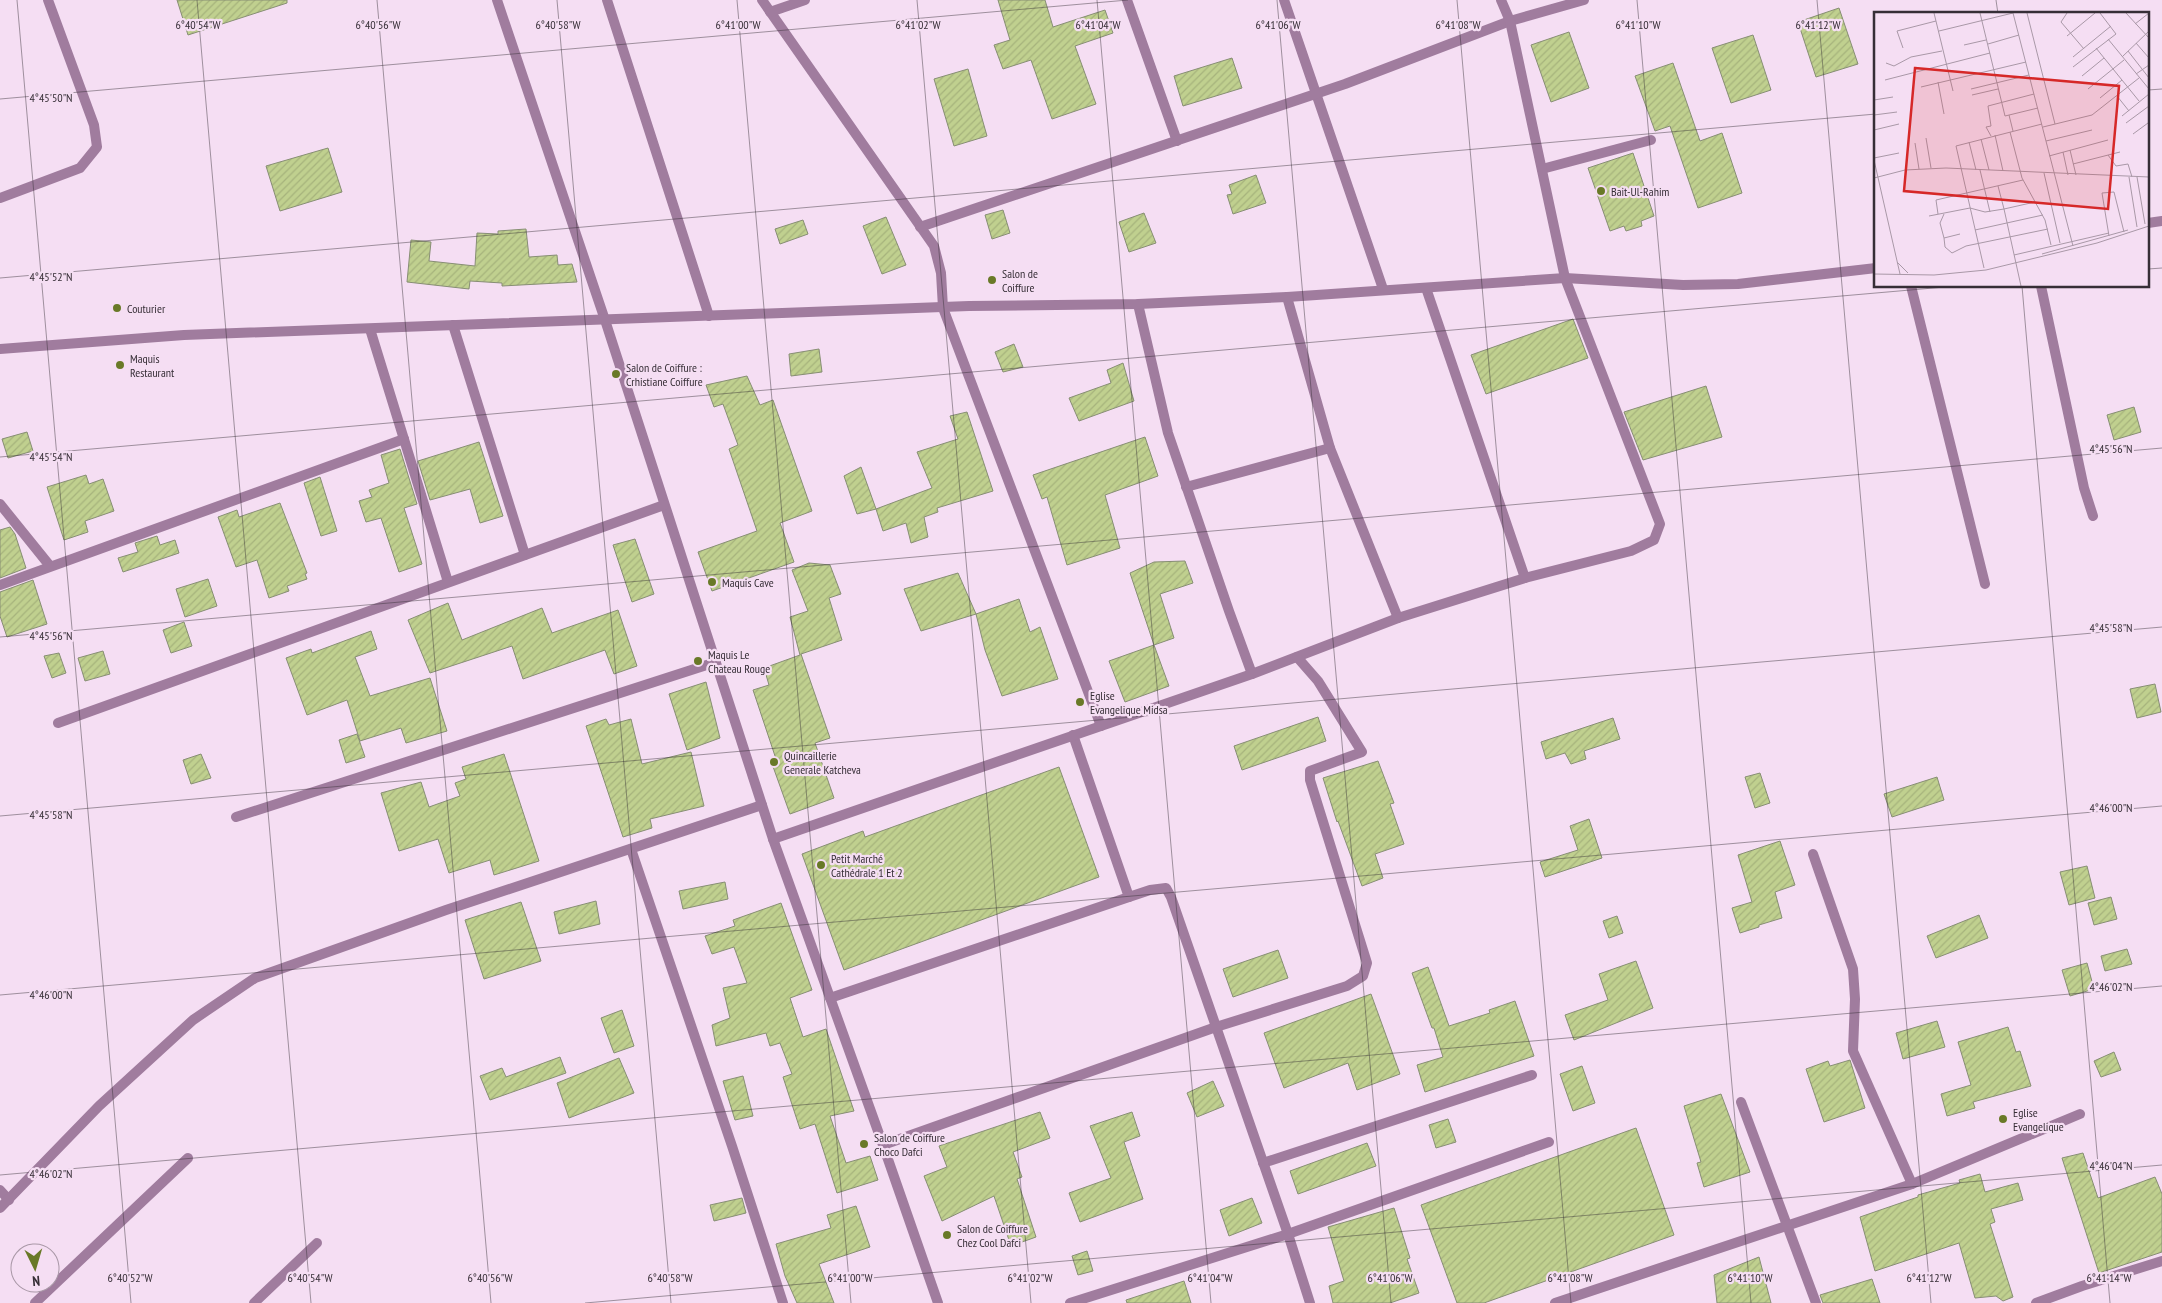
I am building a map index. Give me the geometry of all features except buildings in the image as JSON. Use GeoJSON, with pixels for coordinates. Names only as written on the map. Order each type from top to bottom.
{"type":"FeatureCollection","features":[{"type":"Feature","properties":{"kind":"street"},"geometry":{"type":"LineString","coordinates":[[0,198],[80,168],[97,147],[94,125],[48,0]]}},
{"type":"Feature","properties":{"kind":"street"},"geometry":{"type":"LineString","coordinates":[[497,0],[605,320],[773,839],[938,1303]]}},
{"type":"Feature","properties":{"kind":"street"},"geometry":{"type":"LineString","coordinates":[[607,0],[709,316]]}},
{"type":"Feature","properties":{"kind":"street"},"geometry":{"type":"LineString","coordinates":[[762,0],[934,246],[941,273],[943,308],[1101,726]]}},
{"type":"Feature","properties":{"kind":"street"},"geometry":{"type":"LineString","coordinates":[[770,12],[804,0]]}},
{"type":"Feature","properties":{"kind":"street"},"geometry":{"type":"LineString","coordinates":[[1127,0],[1177,141]]}},
{"type":"Feature","properties":{"kind":"street"},"geometry":{"type":"LineString","coordinates":[[1284,0],[1383,289]]}},
{"type":"Feature","properties":{"kind":"street"},"geometry":{"type":"LineString","coordinates":[[773,839],[1252,674],[1398,618],[1525,578],[1631,551],[1654,540],[1660,524],[1565,278],[1510,21],[1501,0]]}},
{"type":"Feature","properties":{"kind":"street"},"geometry":{"type":"LineString","coordinates":[[920,227],[1316,94],[1510,21],[1584,0]]}},
{"type":"Feature","properties":{"kind":"street"},"geometry":{"type":"LineString","coordinates":[[1542,169],[1651,140]]}},
{"type":"Feature","properties":{"kind":"street"},"geometry":{"type":"LineString","coordinates":[[0,349],[184,336],[370,328],[943,308],[1138,304],[1287,297],[1565,278],[1683,285],[1738,284],[1874,268]]}},
{"type":"Feature","properties":{"kind":"street"},"geometry":{"type":"LineString","coordinates":[[1426,288],[1525,578]]}},
{"type":"Feature","properties":{"kind":"street"},"geometry":{"type":"LineString","coordinates":[[1911,288],[1985,584]]}},
{"type":"Feature","properties":{"kind":"street"},"geometry":{"type":"LineString","coordinates":[[2041,288],[2084,488],[2093,516]]}},
{"type":"Feature","properties":{"kind":"street"},"geometry":{"type":"LineString","coordinates":[[1287,297],[1330,448],[1398,618]]}},
{"type":"Feature","properties":{"kind":"street"},"geometry":{"type":"LineString","coordinates":[[1138,304],[1168,433],[1252,674]]}},
{"type":"Feature","properties":{"kind":"street"},"geometry":{"type":"LineString","coordinates":[[453,325],[525,555]]}},
{"type":"Feature","properties":{"kind":"street"},"geometry":{"type":"LineString","coordinates":[[370,328],[448,582]]}},
{"type":"Feature","properties":{"kind":"street"},"geometry":{"type":"LineString","coordinates":[[0,585],[404,439]]}},
{"type":"Feature","properties":{"kind":"street"},"geometry":{"type":"LineString","coordinates":[[1186,487],[1330,448]]}},
{"type":"Feature","properties":{"kind":"street"},"geometry":{"type":"LineString","coordinates":[[0,504],[50,566]]}},
{"type":"Feature","properties":{"kind":"street"},"geometry":{"type":"LineString","coordinates":[[58,723],[664,504]]}},
{"type":"Feature","properties":{"kind":"street"},"geometry":{"type":"LineString","coordinates":[[883,1145],[1216,1027],[1347,986],[1363,976],[1367,963],[1310,780],[1310,770],[1362,752],[1318,681],[1297,657]]}},
{"type":"Feature","properties":{"kind":"street"},"geometry":{"type":"LineString","coordinates":[[236,817],[716,662]]}},
{"type":"Feature","properties":{"kind":"street"},"geometry":{"type":"LineString","coordinates":[[1073,735],[1129,897]]}},
{"type":"Feature","properties":{"kind":"street"},"geometry":{"type":"LineString","coordinates":[[0,1208],[100,1106],[186,1027],[255,978],[363,938],[762,805]]}},
{"type":"Feature","properties":{"kind":"street"},"geometry":{"type":"LineString","coordinates":[[631,849],[783,1303]]}},
{"type":"Feature","properties":{"kind":"street"},"geometry":{"type":"LineString","coordinates":[[1813,854],[1853,969],[1855,992],[1853,1051],[1912,1184]]}},
{"type":"Feature","properties":{"kind":"street"},"geometry":{"type":"LineString","coordinates":[[830,998],[1150,890],[1166,888],[1171,897],[1288,1234],[1310,1303]]}},
{"type":"Feature","properties":{"kind":"street"},"geometry":{"type":"LineString","coordinates":[[1263,1163],[1532,1075]]}},
{"type":"Feature","properties":{"kind":"street"},"geometry":{"type":"LineString","coordinates":[[1741,1102],[1816,1303]]}},
{"type":"Feature","properties":{"kind":"street"},"geometry":{"type":"LineString","coordinates":[[1555,1303],[1912,1184],[2080,1114]]}},
{"type":"Feature","properties":{"kind":"street"},"geometry":{"type":"LineString","coordinates":[[1070,1303],[1288,1234],[1549,1142]]}},
{"type":"Feature","properties":{"kind":"street"},"geometry":{"type":"LineString","coordinates":[[35,1303],[188,1158]]}},
{"type":"Feature","properties":{"kind":"street"},"geometry":{"type":"LineString","coordinates":[[0,1190],[9,1200]]}},
{"type":"Feature","properties":{"kind":"street"},"geometry":{"type":"LineString","coordinates":[[254,1303],[317,1242]]}},
{"type":"Feature","properties":{"kind":"street"},"geometry":{"type":"LineString","coordinates":[[2036,1303],[2082,1286],[2162,1261]]}},
{"type":"Feature","properties":{"kind":"place","name":"Bait-Ul-Rahim"},"geometry":{"type":"Point","coordinates":[1601,191]}},
{"type":"Feature","properties":{"kind":"place","name":"Salon de Coiffure"},"geometry":{"type":"Point","coordinates":[992,280]}},
{"type":"Feature","properties":{"kind":"place","name":"Couturier"},"geometry":{"type":"Point","coordinates":[117,308]}},
{"type":"Feature","properties":{"kind":"place","name":"Maquis Restaurant"},"geometry":{"type":"Point","coordinates":[120,365]}},
{"type":"Feature","properties":{"kind":"place","name":"Salon de Coiffure : Crhistiane Coiffure"},"geometry":{"type":"Point","coordinates":[616,374]}},
{"type":"Feature","properties":{"kind":"place","name":"Maquis Cave"},"geometry":{"type":"Point","coordinates":[712,582]}},
{"type":"Feature","properties":{"kind":"place","name":"Maquis Le Chateau Rouge"},"geometry":{"type":"Point","coordinates":[698,661]}},
{"type":"Feature","properties":{"kind":"place","name":"Eglise Evangelique Midsa"},"geometry":{"type":"Point","coordinates":[1080,702]}},
{"type":"Feature","properties":{"kind":"place","name":"Quincaillerie Generale Katcheva"},"geometry":{"type":"Point","coordinates":[774,762]}},
{"type":"Feature","properties":{"kind":"place","name":"Petit Marché Cathédrale 1 Et 2"},"geometry":{"type":"Point","coordinates":[821,865]}},
{"type":"Feature","properties":{"kind":"place","name":"Eglise Evangelique"},"geometry":{"type":"Point","coordinates":[2003,1119]}},
{"type":"Feature","properties":{"kind":"place","name":"Salon de Coiffure Choco Dafci"},"geometry":{"type":"Point","coordinates":[864,1144]}},
{"type":"Feature","properties":{"kind":"place","name":"Salon de Coiffure Chez Cool Dafci"},"geometry":{"type":"Point","coordinates":[947,1235]}}]}
